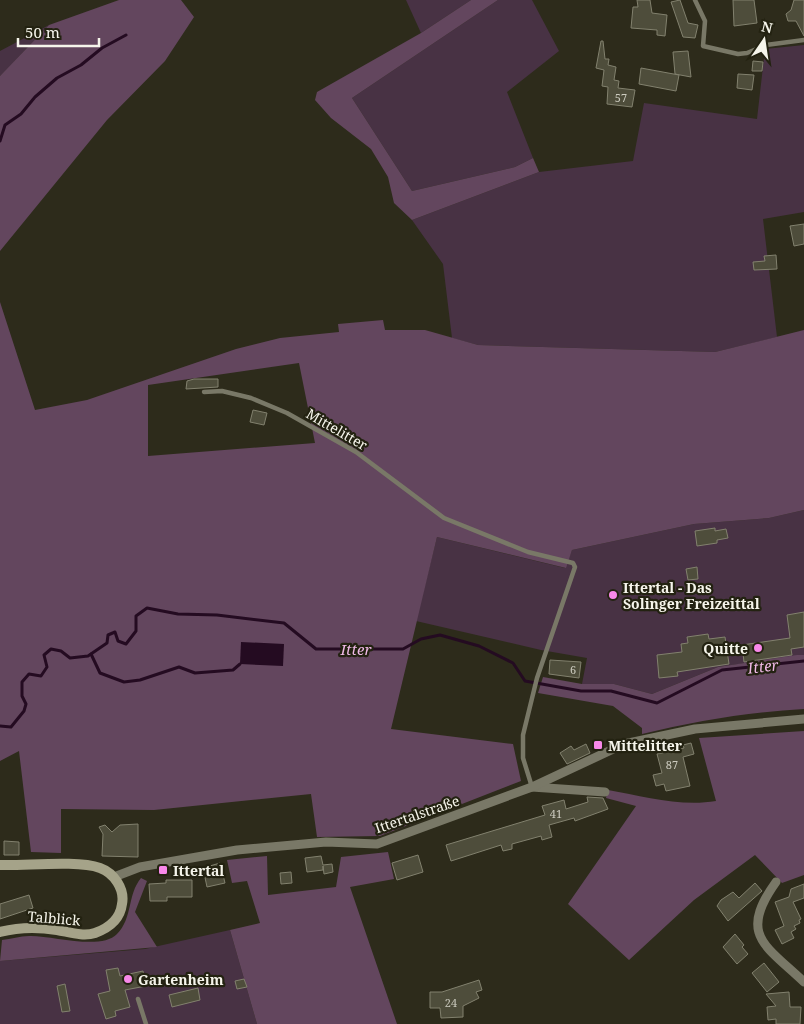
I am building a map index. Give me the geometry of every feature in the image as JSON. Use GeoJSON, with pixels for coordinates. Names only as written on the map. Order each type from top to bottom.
{"type":"FeatureCollection","features":[{"type":"Feature","properties":{"kind":"main road"},"geometry":{"type":"LineString","coordinates":[[0,866],[91,866],[100,868],[114,877]]}},
{"type":"Feature","properties":{"kind":"main road","name":"Talblick"},"geometry":{"type":"LineString","coordinates":[[0,932],[40,928],[92,934],[107,929],[115,922],[122,904],[121,890],[114,877]]}},
{"type":"Feature","properties":{"kind":"street","name":"Ittertalstraße"},"geometry":{"type":"LineString","coordinates":[[114,877],[143,867],[237,850],[326,842],[377,844],[532,787],[624,744],[669,733],[804,719]]}},
{"type":"Feature","properties":{"kind":"street"},"geometry":{"type":"LineString","coordinates":[[532,787],[605,792]]}},
{"type":"Feature","properties":{"kind":"street"},"geometry":{"type":"LineString","coordinates":[[776,882],[760,906],[756,929],[761,939],[804,982]]}},
{"type":"Feature","properties":{"kind":"lane"},"geometry":{"type":"LineString","coordinates":[[695,0],[705,21],[703,46],[738,54],[747,53],[766,44],[804,40]]}},
{"type":"Feature","properties":{"kind":"lane","name":"Mittelitter"},"geometry":{"type":"LineString","coordinates":[[204,392],[222,391],[251,398],[287,413],[356,452],[444,518],[528,552],[573,563],[575,567],[537,678],[522,746],[523,758],[532,787]]}},
{"type":"Feature","properties":{"kind":"lane"},"geometry":{"type":"LineString","coordinates":[[138,999],[146,1024]]}},
{"type":"Feature","properties":{"kind":"shaded area"},"geometry":{"type":"Polygon","coordinates":[[[119,0],[181,0],[194,17],[165,61],[107,120],[0,251],[0,76],[49,25],[119,0]]]}},
{"type":"Feature","properties":{"kind":"shaded area"},"geometry":{"type":"Polygon","coordinates":[[[406,0],[471,0],[421,33],[406,0]]]}},
{"type":"Feature","properties":{"kind":"shaded area"},"geometry":{"type":"Polygon","coordinates":[[[471,0],[498,0],[352,98],[412,191],[515,167],[533,158],[539,172],[412,220],[394,203],[388,177],[371,149],[331,118],[315,100],[317,92],[421,33],[471,0]]]}},
{"type":"Feature","properties":{"kind":"shaded area"},"geometry":{"type":"Polygon","coordinates":[[[498,0],[532,0],[559,51],[507,92],[533,158],[515,167],[412,191],[352,98],[498,0]]]}},
{"type":"Feature","properties":{"kind":"shaded area"},"geometry":{"type":"Polygon","coordinates":[[[49,25],[5,71],[0,76],[0,51],[49,25]]]}},
{"type":"Feature","properties":{"kind":"shaded area"},"geometry":{"type":"Polygon","coordinates":[[[804,45],[804,212],[763,219],[777,337],[715,352],[478,345],[452,338],[443,264],[412,220],[539,172],[633,161],[644,103],[757,119],[765,49],[804,45]]]}},
{"type":"Feature","properties":{"kind":"shaded area"},"geometry":{"type":"Polygon","coordinates":[[[0,302],[35,410],[87,400],[236,349],[280,338],[339,332],[338,324],[383,320],[385,330],[425,330],[478,345],[715,352],[804,330],[804,510],[769,518],[694,524],[572,550],[566,568],[437,537],[391,729],[513,744],[521,781],[380,836],[317,837],[311,794],[154,810],[61,809],[61,853],[31,852],[19,751],[0,761],[0,302]],[[299,363],[148,385],[148,456],[315,443],[299,363]]]}},
{"type":"Feature","properties":{"kind":"shaded area","name":"Ittertal - Das Solinger Freizeittal"},"geometry":{"type":"Polygon","coordinates":[[[804,510],[804,655],[718,667],[652,694],[614,684],[582,684],[587,658],[541,650],[416,621],[437,537],[565,568],[572,550],[694,524],[769,518],[804,510]]]}},
{"type":"Feature","properties":{"kind":"shaded area"},"geometry":{"type":"Polygon","coordinates":[[[241,642],[284,644],[283,666],[240,664],[241,642]]]}},
{"type":"Feature","properties":{"kind":"shaded area"},"geometry":{"type":"Polygon","coordinates":[[[804,655],[804,709],[763,712],[723,718],[642,734],[642,728],[613,706],[538,693],[543,677],[582,684],[614,684],[652,694],[718,667],[804,655]]]}},
{"type":"Feature","properties":{"kind":"shaded area"},"geometry":{"type":"Polygon","coordinates":[[[804,731],[804,875],[782,883],[755,855],[694,900],[629,960],[568,904],[636,806],[606,798],[608,790],[675,802],[716,801],[699,738],[804,731]]]}},
{"type":"Feature","properties":{"kind":"shaded area"},"geometry":{"type":"Polygon","coordinates":[[[388,852],[394,879],[350,887],[397,1024],[257,1024],[230,930],[260,923],[247,881],[232,883],[227,860],[267,856],[268,895],[336,887],[341,857],[388,852]]]}},
{"type":"Feature","properties":{"kind":"shaded area"},"geometry":{"type":"Polygon","coordinates":[[[141,878],[147,881],[135,912],[157,947],[0,961],[2,940],[22,936],[88,942],[109,939],[117,934],[126,921],[134,892],[141,878]]]}},
{"type":"Feature","properties":{"kind":"shaded area"},"geometry":{"type":"Polygon","coordinates":[[[230,930],[257,1024],[0,1024],[0,961],[145,949],[230,930]]]}},
{"type":"Feature","properties":{"kind":"building"},"geometry":{"type":"Polygon","coordinates":[[[637,0],[650,0],[652,13],[667,15],[665,36],[657,35],[657,30],[631,28],[633,7],[638,7],[637,0]]]}},
{"type":"Feature","properties":{"kind":"building"},"geometry":{"type":"Polygon","coordinates":[[[680,0],[688,23],[698,25],[695,38],[683,37],[671,2],[680,0]]]}},
{"type":"Feature","properties":{"kind":"building"},"geometry":{"type":"Polygon","coordinates":[[[733,0],[754,0],[757,23],[734,26],[733,0]]]}},
{"type":"Feature","properties":{"kind":"building"},"geometry":{"type":"Polygon","coordinates":[[[794,0],[804,0],[804,36],[796,21],[788,21],[786,14],[791,10],[794,0]]]}},
{"type":"Feature","properties":{"kind":"building"},"geometry":{"type":"Polygon","coordinates":[[[601,41],[603,41],[605,59],[609,59],[608,65],[616,67],[614,80],[619,81],[618,88],[635,90],[632,107],[607,104],[608,87],[602,86],[604,70],[596,68],[601,41]]]}},
{"type":"Feature","properties":{"kind":"building"},"geometry":{"type":"Polygon","coordinates":[[[688,51],[691,77],[675,74],[673,52],[688,51]]]}},
{"type":"Feature","properties":{"kind":"building"},"geometry":{"type":"Polygon","coordinates":[[[753,61],[763,62],[762,71],[752,71],[753,61]]]}},
{"type":"Feature","properties":{"kind":"building"},"geometry":{"type":"Polygon","coordinates":[[[641,68],[679,75],[676,91],[639,84],[641,68]]]}},
{"type":"Feature","properties":{"kind":"building"},"geometry":{"type":"Polygon","coordinates":[[[738,74],[754,75],[752,90],[737,88],[738,74]]]}},
{"type":"Feature","properties":{"kind":"building"},"geometry":{"type":"Polygon","coordinates":[[[804,224],[804,244],[794,246],[790,226],[804,224]]]}},
{"type":"Feature","properties":{"kind":"building"},"geometry":{"type":"Polygon","coordinates":[[[776,255],[777,269],[754,270],[753,262],[765,261],[764,256],[776,255]]]}},
{"type":"Feature","properties":{"kind":"building"},"geometry":{"type":"Polygon","coordinates":[[[194,379],[218,379],[218,387],[186,389],[187,381],[194,379]]]}},
{"type":"Feature","properties":{"kind":"building"},"geometry":{"type":"Polygon","coordinates":[[[253,410],[267,413],[264,425],[250,422],[253,410]]]}},
{"type":"Feature","properties":{"kind":"building"},"geometry":{"type":"Polygon","coordinates":[[[715,528],[715,531],[726,529],[728,538],[717,540],[717,543],[697,546],[695,531],[715,528]]]}},
{"type":"Feature","properties":{"kind":"building"},"geometry":{"type":"Polygon","coordinates":[[[697,567],[698,579],[688,580],[686,569],[697,567]]]}},
{"type":"Feature","properties":{"kind":"building"},"geometry":{"type":"Polygon","coordinates":[[[804,612],[804,647],[791,649],[792,655],[744,662],[742,645],[790,638],[787,615],[804,612]]]}},
{"type":"Feature","properties":{"kind":"building"},"geometry":{"type":"Polygon","coordinates":[[[708,634],[709,639],[725,637],[729,664],[677,672],[678,676],[659,678],[657,655],[682,652],[681,644],[688,643],[687,637],[708,634]]]}},
{"type":"Feature","properties":{"kind":"building"},"geometry":{"type":"Polygon","coordinates":[[[550,660],[581,662],[579,678],[549,674],[550,660]]]}},
{"type":"Feature","properties":{"kind":"building"},"geometry":{"type":"Polygon","coordinates":[[[691,743],[694,754],[683,757],[690,786],[666,791],[664,784],[656,786],[653,775],[662,773],[657,754],[684,748],[683,745],[691,743]]]}},
{"type":"Feature","properties":{"kind":"building"},"geometry":{"type":"Polygon","coordinates":[[[586,744],[590,753],[567,764],[560,753],[571,746],[574,750],[586,744]]]}},
{"type":"Feature","properties":{"kind":"building"},"geometry":{"type":"Polygon","coordinates":[[[587,797],[603,798],[608,809],[575,821],[574,818],[549,825],[552,837],[542,840],[541,836],[512,844],[512,849],[503,851],[501,845],[451,861],[446,845],[545,815],[542,806],[564,800],[566,809],[588,802],[587,797]]]}},
{"type":"Feature","properties":{"kind":"building"},"geometry":{"type":"Polygon","coordinates":[[[138,824],[138,857],[102,856],[103,834],[99,827],[105,825],[112,832],[120,825],[138,824]]]}},
{"type":"Feature","properties":{"kind":"building"},"geometry":{"type":"Polygon","coordinates":[[[4,841],[19,842],[19,855],[4,855],[4,841]]]}},
{"type":"Feature","properties":{"kind":"building"},"geometry":{"type":"Polygon","coordinates":[[[418,855],[423,872],[397,880],[392,863],[418,855]]]}},
{"type":"Feature","properties":{"kind":"building"},"geometry":{"type":"Polygon","coordinates":[[[321,856],[323,865],[332,864],[333,872],[324,874],[323,866],[323,870],[307,872],[305,858],[321,856]]]}},
{"type":"Feature","properties":{"kind":"building"},"geometry":{"type":"Polygon","coordinates":[[[220,863],[225,883],[207,887],[203,868],[220,863]]]}},
{"type":"Feature","properties":{"kind":"building"},"geometry":{"type":"Polygon","coordinates":[[[291,872],[292,883],[281,884],[280,873],[291,872]]]}},
{"type":"Feature","properties":{"kind":"building"},"geometry":{"type":"Polygon","coordinates":[[[166,880],[192,880],[192,897],[167,897],[167,901],[150,901],[149,884],[166,883],[166,880]]]}},
{"type":"Feature","properties":{"kind":"building"},"geometry":{"type":"Polygon","coordinates":[[[755,883],[762,891],[728,921],[717,906],[721,900],[733,892],[739,898],[755,883]]]}},
{"type":"Feature","properties":{"kind":"building"},"geometry":{"type":"Polygon","coordinates":[[[804,884],[804,898],[793,902],[801,919],[799,920],[800,923],[794,926],[796,929],[791,932],[794,938],[782,944],[775,930],[784,926],[775,902],[789,897],[791,889],[804,884]]]}},
{"type":"Feature","properties":{"kind":"building"},"geometry":{"type":"Polygon","coordinates":[[[29,895],[33,908],[0,919],[0,904],[29,895]]]}},
{"type":"Feature","properties":{"kind":"building"},"geometry":{"type":"Polygon","coordinates":[[[735,934],[744,945],[742,947],[748,954],[737,964],[723,947],[735,934]]]}},
{"type":"Feature","properties":{"kind":"building"},"geometry":{"type":"Polygon","coordinates":[[[764,963],[779,982],[767,992],[752,973],[764,963]]]}},
{"type":"Feature","properties":{"kind":"building"},"geometry":{"type":"Polygon","coordinates":[[[118,968],[120,976],[143,971],[146,986],[125,990],[130,1007],[115,1011],[116,1016],[106,1019],[98,994],[110,991],[106,970],[118,968]]]}},
{"type":"Feature","properties":{"kind":"building"},"geometry":{"type":"Polygon","coordinates":[[[244,979],[247,987],[237,989],[235,981],[244,979]]]}},
{"type":"Feature","properties":{"kind":"building"},"geometry":{"type":"Polygon","coordinates":[[[479,980],[482,990],[476,992],[479,998],[463,1006],[463,1017],[441,1018],[440,1008],[430,1008],[430,992],[442,992],[479,980]]]}},
{"type":"Feature","properties":{"kind":"building"},"geometry":{"type":"Polygon","coordinates":[[[65,984],[70,1011],[62,1012],[57,986],[65,984]]]}},
{"type":"Feature","properties":{"kind":"building"},"geometry":{"type":"Polygon","coordinates":[[[198,988],[200,1000],[172,1007],[169,995],[198,988]]]}},
{"type":"Feature","properties":{"kind":"building"},"geometry":{"type":"Polygon","coordinates":[[[789,992],[790,1007],[801,1007],[800,1024],[776,1024],[776,1019],[768,1020],[767,1007],[776,1006],[766,994],[789,992]]]}},
{"type":"Feature","properties":{"kind":"waterway"},"geometry":{"type":"LineString","coordinates":[[0,141],[5,125],[21,114],[35,97],[57,78],[81,65],[102,48],[126,35]]}},
{"type":"Feature","properties":{"kind":"waterway","name":"Itter"},"geometry":{"type":"LineString","coordinates":[[0,726],[11,727],[24,711],[26,704],[22,696],[22,682],[29,674],[41,676],[47,667],[44,655],[51,649],[61,651],[70,658],[88,656],[107,643],[108,635],[115,632],[118,641],[126,644],[136,631],[136,616],[147,608],[178,614],[217,615],[284,623],[316,649],[403,649],[421,639],[440,635],[479,646],[513,663],[525,681],[581,691],[611,691],[657,703],[722,670],[804,661]]}},
{"type":"Feature","properties":{"kind":"waterway"},"geometry":{"type":"LineString","coordinates":[[91,654],[100,673],[124,682],[140,680],[179,667],[195,673],[233,670],[240,664]]}},
{"type":"Feature","properties":{"kind":"place","name":"Ittertal - Das Solinger Freizeittal"},"geometry":{"type":"Point","coordinates":[613,595]}},
{"type":"Feature","properties":{"kind":"place","name":"Quitte"},"geometry":{"type":"Point","coordinates":[758,648]}},
{"type":"Feature","properties":{"kind":"place","name":"Mittelitter"},"geometry":{"type":"Point","coordinates":[598,745]}},
{"type":"Feature","properties":{"kind":"place","name":"Ittertal"},"geometry":{"type":"Point","coordinates":[163,870]}},
{"type":"Feature","properties":{"kind":"place","name":"Gartenheim"},"geometry":{"type":"Point","coordinates":[128,979]}}]}
